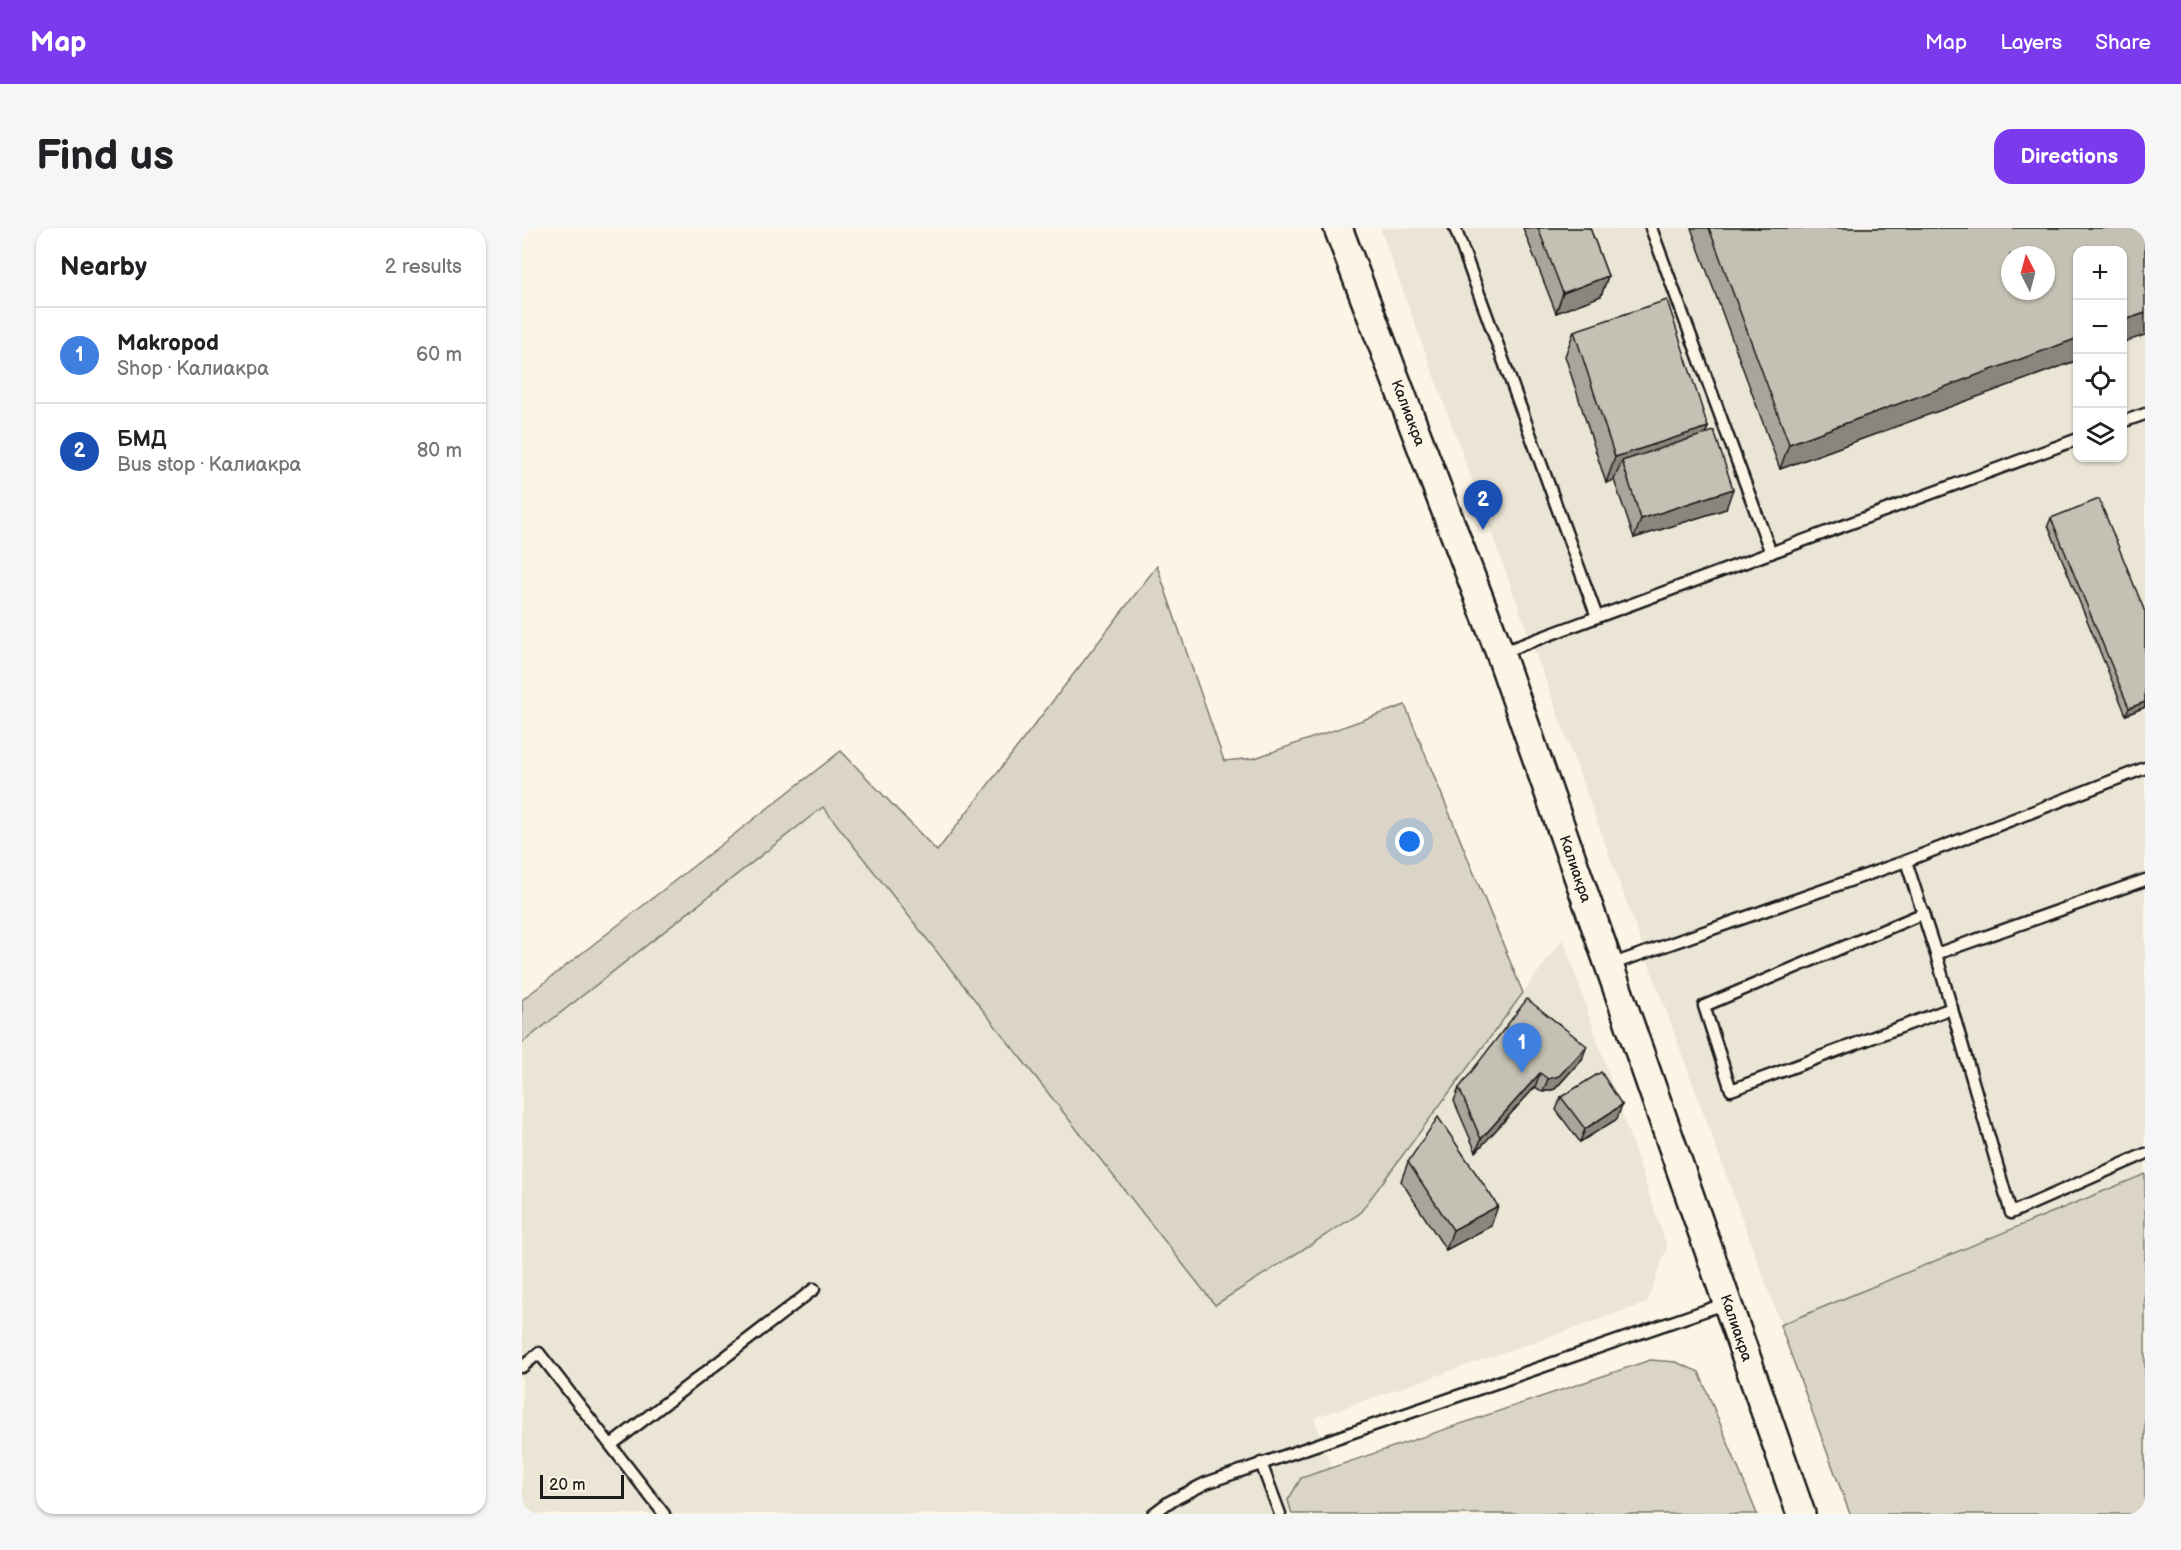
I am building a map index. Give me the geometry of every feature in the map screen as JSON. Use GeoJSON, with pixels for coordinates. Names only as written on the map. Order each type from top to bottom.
{"type":"FeatureCollection","features":[{"type":"Feature","properties":{"kind":"street","name":"Калиакра"},"geometry":{"type":"LineString","coordinates":[[1338,228],[1500,653],[1802,1514]]}},
{"type":"Feature","properties":{"kind":"lane"},"geometry":{"type":"LineString","coordinates":[[1455,228],[1597,617]]}},
{"type":"Feature","properties":{"kind":"lane"},"geometry":{"type":"LineString","coordinates":[[1651,228],[1771,553]]}},
{"type":"Feature","properties":{"kind":"lane"},"geometry":{"type":"LineString","coordinates":[[2127,420],[2145,414]]}},
{"type":"Feature","properties":{"kind":"lane"},"geometry":{"type":"LineString","coordinates":[[1500,653],[2073,441]]}},
{"type":"Feature","properties":{"kind":"lane"},"geometry":{"type":"LineString","coordinates":[[1609,965],[1906,861],[2145,768]]}},
{"type":"Feature","properties":{"kind":"lane"},"geometry":{"type":"LineString","coordinates":[[1906,861],[1924,913],[2011,1213],[2145,1154]]}},
{"type":"Feature","properties":{"kind":"lane"},"geometry":{"type":"LineString","coordinates":[[1936,954],[2145,880]]}},
{"type":"Feature","properties":{"kind":"lane"},"geometry":{"type":"LineString","coordinates":[[1924,913],[1704,1006],[1731,1090],[1952,1008]]}},
{"type":"Feature","properties":{"kind":"lane"},"geometry":{"type":"LineString","coordinates":[[611,1445],[814,1289]]}},
{"type":"Feature","properties":{"kind":"lane"},"geometry":{"type":"LineString","coordinates":[[1153,1514],[1169,1502],[1206,1483],[1727,1303]]}},
{"type":"Feature","properties":{"kind":"lane"},"geometry":{"type":"LineString","coordinates":[[522,1367],[539,1353],[664,1514]]}},
{"type":"Feature","properties":{"kind":"lane"},"geometry":{"type":"LineString","coordinates":[[1261,1463],[1280,1514]]}},
{"type":"Feature","properties":{"kind":"shaded area"},"geometry":{"type":"Polygon","coordinates":[[[1380,228],[2145,228],[2145,1514],[1850,1514],[1380,228]]]}},
{"type":"Feature","properties":{"kind":"shaded area"},"geometry":{"type":"Polygon","coordinates":[[[1157,566],[1224,761],[1255,758],[1405,705],[1523,993],[1359,1214],[1215,1305],[823,807],[522,1043],[522,1000],[841,751],[937,851],[1157,566]]]}},
{"type":"Feature","properties":{"kind":"shaded area"},"geometry":{"type":"Polygon","coordinates":[[[823,806],[1215,1305],[1386,1179],[1563,938],[1667,1247],[1647,1303],[1314,1418],[1332,1469],[1301,1479],[1288,1500],[1292,1514],[522,1514],[522,1043],[823,806]]]}},
{"type":"Feature","properties":{"kind":"shaded area"},"geometry":{"type":"Polygon","coordinates":[[[2145,1174],[2145,1514],[1850,1514],[1780,1325],[2145,1174]]]}},
{"type":"Feature","properties":{"kind":"shaded area"},"geometry":{"type":"Polygon","coordinates":[[[1650,1360],[1676,1362],[1699,1372],[1757,1514],[1292,1514],[1288,1500],[1301,1478],[1650,1360]]]}},
{"type":"Feature","properties":{"kind":"building"},"geometry":{"type":"Polygon","coordinates":[[[1538,228],[1590,228],[1608,276],[1563,293],[1538,228]]]}},
{"type":"Feature","properties":{"kind":"building"},"geometry":{"type":"Polygon","coordinates":[[[1709,228],[2145,228],[2145,313],[2127,319],[2127,246],[2073,246],[2073,340],[1789,444],[1709,228]]]}},
{"type":"Feature","properties":{"kind":"building"},"geometry":{"type":"Polygon","coordinates":[[[1667,300],[1708,427],[1615,457],[1574,331],[1667,300]]]}},
{"type":"Feature","properties":{"kind":"building"},"geometry":{"type":"Polygon","coordinates":[[[1714,431],[1733,489],[1641,519],[1622,461],[1714,431]]]}},
{"type":"Feature","properties":{"kind":"building"},"geometry":{"type":"Polygon","coordinates":[[[2099,499],[2145,612],[2145,702],[2129,708],[2051,518],[2099,499]]]}},
{"type":"Feature","properties":{"kind":"building"},"geometry":{"type":"Polygon","coordinates":[[[1527,999],[1587,1046],[1559,1076],[1548,1079],[1540,1073],[1481,1139],[1459,1088],[1527,999]]]}},
{"type":"Feature","properties":{"kind":"building"},"geometry":{"type":"Polygon","coordinates":[[[1601,1072],[1622,1105],[1585,1129],[1561,1097],[1601,1072]]]}},
{"type":"Feature","properties":{"kind":"building"},"geometry":{"type":"Polygon","coordinates":[[[1438,1117],[1498,1206],[1453,1230],[1408,1162],[1438,1117]]]}},
{"type":"Feature","properties":{"kind":"place","name":"БМД"},"geometry":{"type":"Point","coordinates":[1483,530]}},
{"type":"Feature","properties":{"kind":"place","name":"Makropod"},"geometry":{"type":"Point","coordinates":[1522,1073]}}]}
